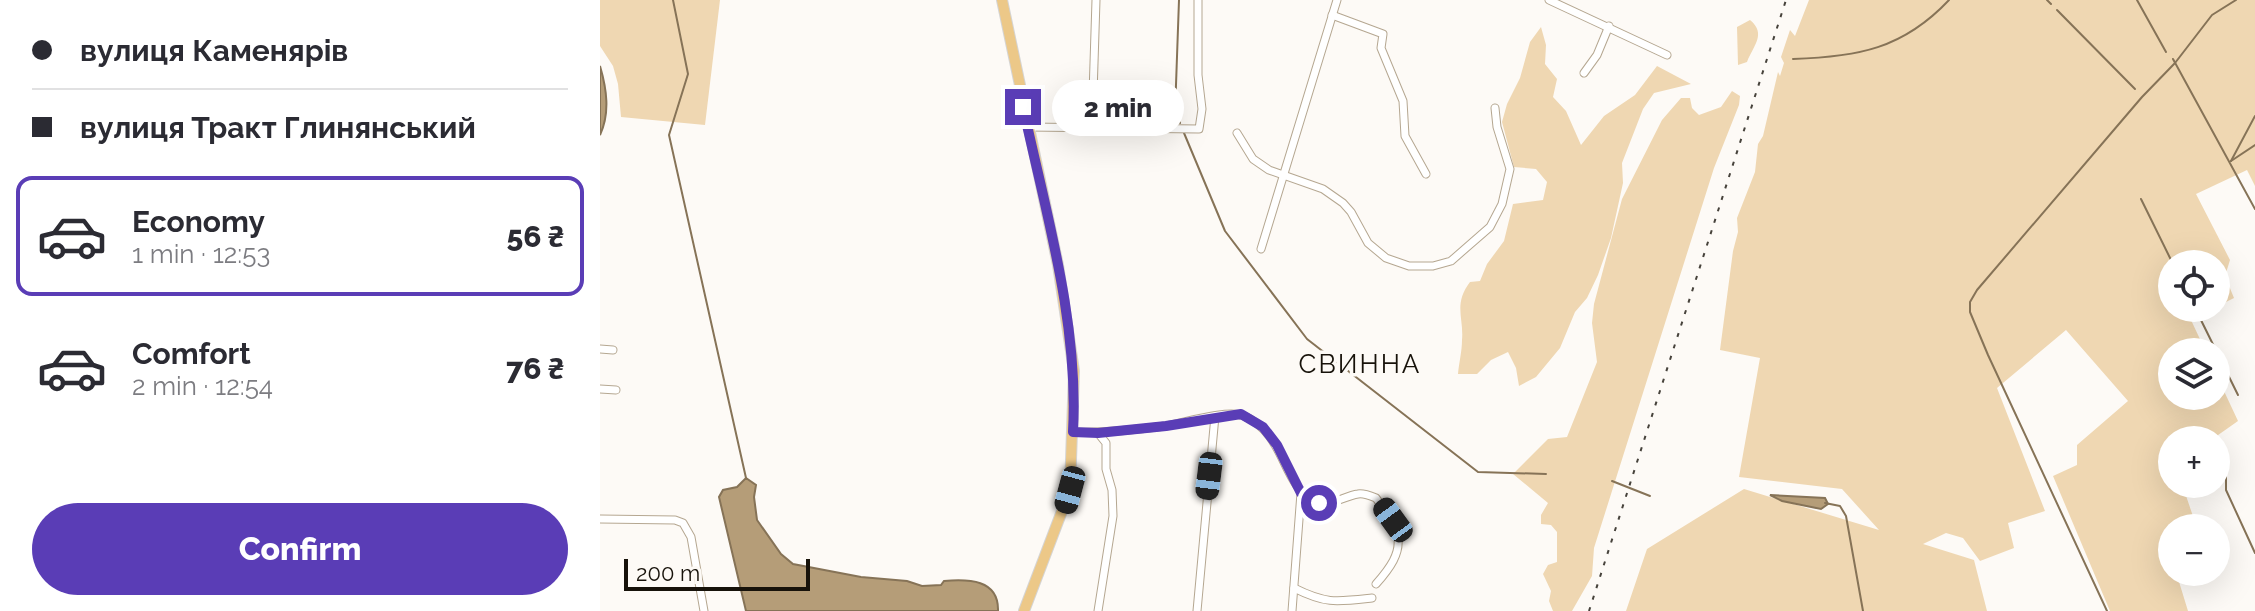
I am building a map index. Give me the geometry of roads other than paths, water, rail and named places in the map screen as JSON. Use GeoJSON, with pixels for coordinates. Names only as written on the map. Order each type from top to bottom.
{"type":"FeatureCollection","features":[{"type":"Feature","properties":{"kind":"main road"},"geometry":{"type":"LineString","coordinates":[[1002,0],[1058,265],[1072,351],[1073,432],[1068,498],[1024,611]]}},
{"type":"Feature","properties":{"kind":"street"},"geometry":{"type":"LineString","coordinates":[[1092,126],[1096,0]]}},
{"type":"Feature","properties":{"kind":"street"},"geometry":{"type":"LineString","coordinates":[[1027,127],[1199,129],[1202,109],[1198,75],[1198,0]]}},
{"type":"Feature","properties":{"kind":"street"},"geometry":{"type":"LineString","coordinates":[[1261,249],[1337,0]]}},
{"type":"Feature","properties":{"kind":"street"},"geometry":{"type":"LineString","coordinates":[[1549,0],[1667,55]]}},
{"type":"Feature","properties":{"kind":"street"},"geometry":{"type":"LineString","coordinates":[[1332,15],[1383,34],[1381,48],[1403,101],[1405,136],[1426,174]]}},
{"type":"Feature","properties":{"kind":"street"},"geometry":{"type":"LineString","coordinates":[[1584,73],[1597,55],[1609,26]]}},
{"type":"Feature","properties":{"kind":"street"},"geometry":{"type":"LineString","coordinates":[[1237,133],[1253,159],[1269,170],[1323,189],[1343,203],[1368,243],[1386,258],[1409,266],[1433,266],[1451,261],[1490,227],[1502,204],[1510,169],[1497,127],[1495,108]]}},
{"type":"Feature","properties":{"kind":"street"},"geometry":{"type":"LineString","coordinates":[[600,349],[613,350]]}},
{"type":"Feature","properties":{"kind":"street"},"geometry":{"type":"LineString","coordinates":[[600,389],[616,390]]}},
{"type":"Feature","properties":{"kind":"street"},"geometry":{"type":"LineString","coordinates":[[1073,432],[1098,433],[1166,426],[1241,414],[1263,427],[1277,445],[1301,493],[1292,611]]}},
{"type":"Feature","properties":{"kind":"street"},"geometry":{"type":"LineString","coordinates":[[1197,611],[1215,416]]}},
{"type":"Feature","properties":{"kind":"street"},"geometry":{"type":"LineString","coordinates":[[1098,433],[1106,443],[1106,469],[1112,490],[1113,516],[1098,611]]}},
{"type":"Feature","properties":{"kind":"street"},"geometry":{"type":"LineString","coordinates":[[1301,493],[1319,503],[1336,502],[1359,494],[1376,498],[1393,520],[1401,542],[1397,557],[1376,584]]}},
{"type":"Feature","properties":{"kind":"street"},"geometry":{"type":"LineString","coordinates":[[600,519],[675,520],[683,523],[691,537],[704,611]]}},
{"type":"Feature","properties":{"kind":"street"},"geometry":{"type":"LineString","coordinates":[[1294,588],[1316,599],[1332,602],[1372,598]]}},
{"type":"Feature","properties":{"kind":"waterway"},"geometry":{"type":"LineString","coordinates":[[673,0],[688,74],[669,135],[746,478]]}},
{"type":"Feature","properties":{"kind":"waterway"},"geometry":{"type":"LineString","coordinates":[[1179,0],[1175,113],[1180,123]]}},
{"type":"Feature","properties":{"kind":"waterway"},"geometry":{"type":"LineString","coordinates":[[1793,59],[1838,56],[1878,47],[1914,30],[1949,0]]}},
{"type":"Feature","properties":{"kind":"waterway"},"geometry":{"type":"LineString","coordinates":[[2047,0],[2051,4]]}},
{"type":"Feature","properties":{"kind":"waterway"},"geometry":{"type":"LineString","coordinates":[[2137,0],[2166,52]]}},
{"type":"Feature","properties":{"kind":"waterway"},"geometry":{"type":"LineString","coordinates":[[2107,611],[1988,355],[1970,312],[1970,302],[2142,97],[2175,63],[2212,15],[2236,0]]}},
{"type":"Feature","properties":{"kind":"waterway"},"geometry":{"type":"LineString","coordinates":[[2057,10],[2135,89]]}},
{"type":"Feature","properties":{"kind":"waterway"},"geometry":{"type":"LineString","coordinates":[[2173,59],[2255,209]]}},
{"type":"Feature","properties":{"kind":"waterway"},"geometry":{"type":"LineString","coordinates":[[2231,161],[2255,116]]}},
{"type":"Feature","properties":{"kind":"waterway"},"geometry":{"type":"LineString","coordinates":[[1184,133],[1225,231],[1307,339],[1478,472],[1546,474]]}},
{"type":"Feature","properties":{"kind":"waterway"},"geometry":{"type":"LineString","coordinates":[[2231,161],[2255,145]]}},
{"type":"Feature","properties":{"kind":"waterway"},"geometry":{"type":"LineString","coordinates":[[2141,199],[2166,250]]}},
{"type":"Feature","properties":{"kind":"waterway"},"geometry":{"type":"LineString","coordinates":[[2202,322],[2238,395]]}},
{"type":"Feature","properties":{"kind":"waterway"},"geometry":{"type":"LineString","coordinates":[[1612,481],[1650,496]]}},
{"type":"Feature","properties":{"kind":"waterway"},"geometry":{"type":"LineString","coordinates":[[2230,498],[2255,553]]}},
{"type":"Feature","properties":{"kind":"waterway"},"geometry":{"type":"LineString","coordinates":[[1825,503],[1840,506],[1846,516],[1863,611]]}},
{"type":"Feature","properties":{"kind":"railway"},"geometry":{"type":"LineString","coordinates":[[1589,611],[1786,0]]}},
{"type":"Feature","properties":{"kind":"district","name":"СВИННА"},"geometry":{"type":"Point","coordinates":[1360,364]}}]}
